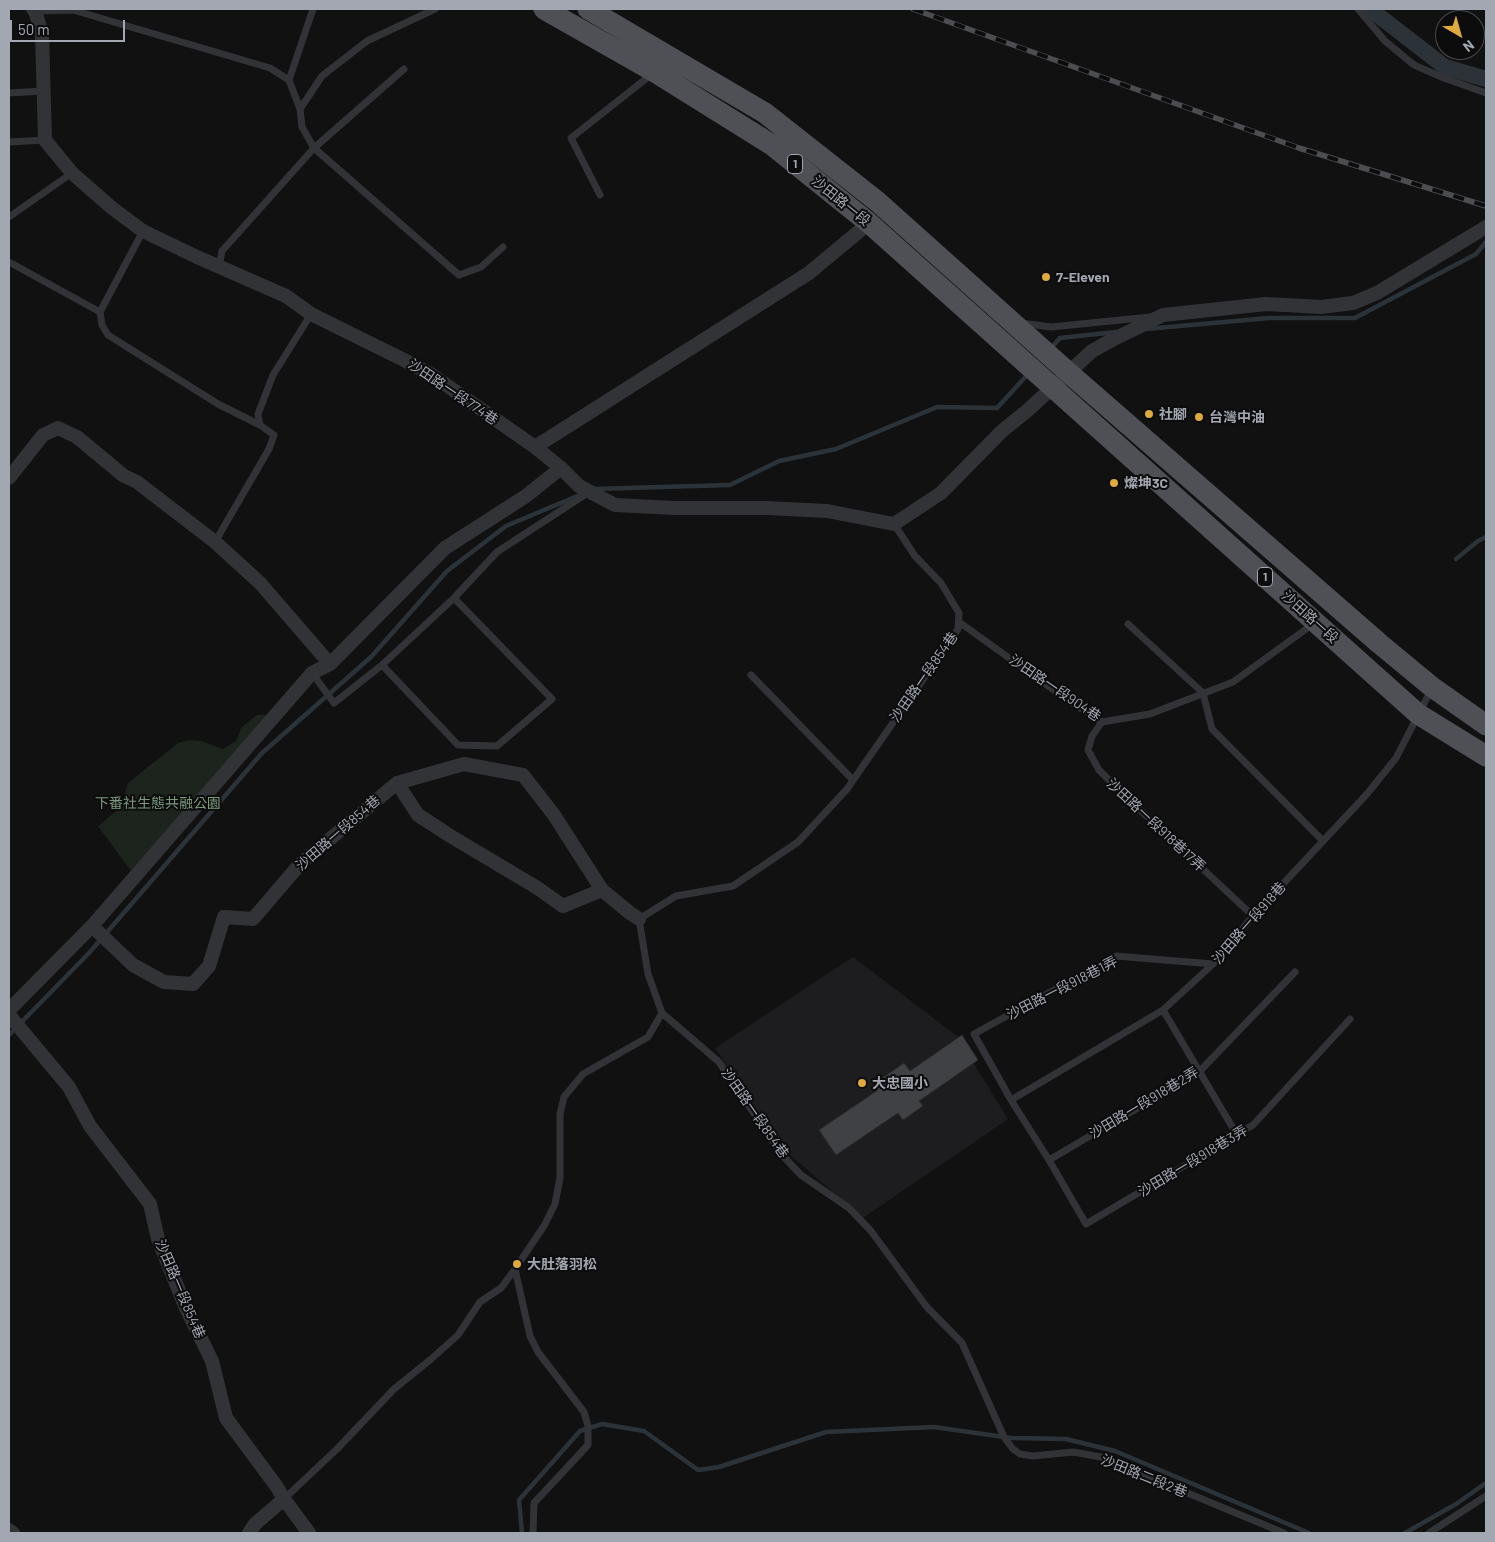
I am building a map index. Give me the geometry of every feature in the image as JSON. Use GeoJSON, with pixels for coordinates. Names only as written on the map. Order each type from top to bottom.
{"type":"FeatureCollection","features":[{"type":"Feature","properties":{"kind":"main road","name":"沙田路一段"},"geometry":{"type":"LineString","coordinates":[[544,9],[655,72],[772,145],[868,223],[1418,714],[1486,756]]}},
{"type":"Feature","properties":{"kind":"main road","name":"沙田路一段"},"geometry":{"type":"LineString","coordinates":[[588,9],[765,113],[878,202],[1011,322],[1285,562],[1432,687],[1486,725]]}},
{"type":"Feature","properties":{"kind":"street"},"geometry":{"type":"LineString","coordinates":[[34,10],[42,33],[45,140]]}},
{"type":"Feature","properties":{"kind":"street","name":"沙田路一段774巷"},"geometry":{"type":"LineString","coordinates":[[45,140],[72,173],[112,208],[143,231],[197,258],[286,296],[311,314],[432,375],[535,447],[561,468]]}},
{"type":"Feature","properties":{"kind":"street"},"geometry":{"type":"LineString","coordinates":[[535,447],[809,273],[868,223]]}},
{"type":"Feature","properties":{"kind":"street"},"geometry":{"type":"LineString","coordinates":[[9,1010],[92,926],[312,673],[330,664],[445,548],[526,496],[561,468],[579,486],[615,505],[827,511],[894,524],[941,493],[1002,430],[1028,410],[1092,351],[1163,316],[1266,304],[1321,307],[1353,303],[1377,293],[1486,227]]}},
{"type":"Feature","properties":{"kind":"street"},"geometry":{"type":"LineString","coordinates":[[9,478],[42,435],[58,428],[77,437],[124,476],[137,482],[215,542],[260,584],[330,664]]}},
{"type":"Feature","properties":{"kind":"street","name":"沙田路一段854巷"},"geometry":{"type":"LineString","coordinates":[[92,926],[133,965],[164,982],[193,984],[209,966],[224,917],[253,919],[300,864],[397,783],[464,764],[523,775],[554,815],[602,890],[639,919]]}},
{"type":"Feature","properties":{"kind":"street"},"geometry":{"type":"LineString","coordinates":[[397,783],[418,815],[536,887],[563,906],[602,890]]}},
{"type":"Feature","properties":{"kind":"street","name":"沙田路一段854巷"},"geometry":{"type":"LineString","coordinates":[[9,1015],[69,1087],[90,1126],[150,1204],[158,1239],[186,1308],[212,1361],[226,1418],[278,1487],[284,1499],[309,1533]]}},
{"type":"Feature","properties":{"kind":"street"},"geometry":{"type":"LineString","coordinates":[[249,1533],[255,1524],[284,1499]]}},
{"type":"Feature","properties":{"kind":"street"},"geometry":{"type":"LineString","coordinates":[[9,1530],[14,1533]]}},
{"type":"Feature","properties":{"kind":"lane"},"geometry":{"type":"LineString","coordinates":[[289,80],[313,9]]}},
{"type":"Feature","properties":{"kind":"lane"},"geometry":{"type":"LineString","coordinates":[[300,109],[322,76],[366,41],[436,9]]}},
{"type":"Feature","properties":{"kind":"lane"},"geometry":{"type":"LineString","coordinates":[[1358,9],[1385,41],[1414,65],[1486,93]]}},
{"type":"Feature","properties":{"kind":"lane"},"geometry":{"type":"LineString","coordinates":[[34,10],[73,10],[270,68],[289,80],[300,109],[302,127],[314,148],[459,275],[481,267],[503,247]]}},
{"type":"Feature","properties":{"kind":"lane"},"geometry":{"type":"LineString","coordinates":[[219,267],[222,251],[314,148],[404,69]]}},
{"type":"Feature","properties":{"kind":"lane"},"geometry":{"type":"LineString","coordinates":[[600,195],[571,138],[655,72]]}},
{"type":"Feature","properties":{"kind":"lane"},"geometry":{"type":"LineString","coordinates":[[9,94],[43,91]]}},
{"type":"Feature","properties":{"kind":"lane"},"geometry":{"type":"LineString","coordinates":[[9,142],[45,140]]}},
{"type":"Feature","properties":{"kind":"lane"},"geometry":{"type":"LineString","coordinates":[[9,217],[72,173]]}},
{"type":"Feature","properties":{"kind":"lane"},"geometry":{"type":"LineString","coordinates":[[143,231],[100,312],[102,326],[108,335],[218,404],[260,425],[274,435],[269,449],[215,542]]}},
{"type":"Feature","properties":{"kind":"lane"},"geometry":{"type":"LineString","coordinates":[[9,262],[100,312]]}},
{"type":"Feature","properties":{"kind":"lane"},"geometry":{"type":"LineString","coordinates":[[260,425],[258,414],[273,375],[311,314]]}},
{"type":"Feature","properties":{"kind":"lane"},"geometry":{"type":"LineString","coordinates":[[1011,322],[1051,327],[1163,316]]}},
{"type":"Feature","properties":{"kind":"lane"},"geometry":{"type":"LineString","coordinates":[[312,673],[334,703],[382,665],[454,598],[497,552],[590,492]]}},
{"type":"Feature","properties":{"kind":"lane","name":"沙田路一段854巷"},"geometry":{"type":"LineString","coordinates":[[894,524],[916,556],[941,583],[959,613],[958,629],[847,789],[798,842],[733,886],[676,896],[639,919],[648,974],[662,1013],[719,1062],[783,1156],[801,1175],[849,1208],[871,1231],[926,1306],[962,1343],[1004,1437]]}},
{"type":"Feature","properties":{"kind":"lane"},"geometry":{"type":"LineString","coordinates":[[382,665],[458,745],[497,746],[552,699],[454,598]]}},
{"type":"Feature","properties":{"kind":"lane","name":"沙田路一段904巷"},"geometry":{"type":"LineString","coordinates":[[959,622],[1062,696],[1102,722],[1150,714],[1233,682],[1316,622]]}},
{"type":"Feature","properties":{"kind":"lane"},"geometry":{"type":"LineString","coordinates":[[1128,624],[1203,693],[1212,729],[1323,841]]}},
{"type":"Feature","properties":{"kind":"lane"},"geometry":{"type":"LineString","coordinates":[[751,675],[853,780]]}},
{"type":"Feature","properties":{"kind":"lane","name":"沙田路一段918巷"},"geometry":{"type":"LineString","coordinates":[[1011,1100],[1163,1010],[1213,964],[1253,916],[1367,794],[1396,758],[1432,687]]}},
{"type":"Feature","properties":{"kind":"lane","name":"沙田路一段918巷17弄"},"geometry":{"type":"LineString","coordinates":[[1102,722],[1092,736],[1088,750],[1099,770],[1122,794],[1253,916]]}},
{"type":"Feature","properties":{"kind":"lane","name":"沙田路一段918巷1弄"},"geometry":{"type":"LineString","coordinates":[[1011,1100],[974,1034],[1116,956],[1213,964]]}},
{"type":"Feature","properties":{"kind":"lane","name":"沙田路一段918巷2弄"},"geometry":{"type":"LineString","coordinates":[[1049,1160],[1199,1072],[1295,972]]}},
{"type":"Feature","properties":{"kind":"lane"},"geometry":{"type":"LineString","coordinates":[[1163,1010],[1237,1135]]}},
{"type":"Feature","properties":{"kind":"lane"},"geometry":{"type":"LineString","coordinates":[[284,1499],[337,1449],[394,1389],[458,1335],[480,1302],[502,1288],[544,1226],[555,1204],[560,1178],[560,1114],[564,1097],[583,1074],[648,1037],[662,1013]]}},
{"type":"Feature","properties":{"kind":"lane","name":"沙田路一段918巷3弄"},"geometry":{"type":"LineString","coordinates":[[1049,1160],[1086,1224],[1253,1125],[1350,1019]]}},
{"type":"Feature","properties":{"kind":"lane"},"geometry":{"type":"LineString","coordinates":[[1011,1100],[1049,1160]]}},
{"type":"Feature","properties":{"kind":"lane"},"geometry":{"type":"LineString","coordinates":[[515,1269],[530,1336],[538,1352],[584,1412],[588,1426],[588,1445],[534,1503],[533,1533]]}},
{"type":"Feature","properties":{"kind":"lane","name":"沙田路二段2巷"},"geometry":{"type":"LineString","coordinates":[[1004,1437],[1013,1449],[1020,1454],[1033,1456],[1073,1452],[1101,1457],[1284,1533]]}},
{"type":"Feature","properties":{"kind":"lane"},"geometry":{"type":"LineString","coordinates":[[1429,1533],[1486,1496]]}},
{"type":"Feature","properties":{"kind":"shaded area","name":"大忠國小"},"geometry":{"type":"Polygon","coordinates":[[[853,957],[957,1036],[1008,1119],[863,1218],[782,1148],[715,1048],[853,957]]]}},
{"type":"Feature","properties":{"kind":"green space","name":"下番社生態共融公園"},"geometry":{"type":"Polygon","coordinates":[[[257,715],[271,715],[137,879],[98,826],[120,808],[128,783],[178,743],[189,740],[201,741],[223,749],[236,741],[241,728],[257,715]]]}},
{"type":"Feature","properties":{"kind":"building"},"geometry":{"type":"Polygon","coordinates":[[[962,1035],[978,1060],[919,1101],[923,1106],[903,1120],[898,1113],[836,1155],[819,1130],[878,1090],[877,1082],[904,1063],[910,1071],[962,1035]]]}},
{"type":"Feature","properties":{"kind":"waterway"},"geometry":{"type":"LineString","coordinates":[[1370,9],[1445,67],[1486,79]]}},
{"type":"Feature","properties":{"kind":"waterway"},"geometry":{"type":"LineString","coordinates":[[1146,329],[1269,318],[1355,318],[1476,254],[1486,242]]}},
{"type":"Feature","properties":{"kind":"waterway"},"geometry":{"type":"LineString","coordinates":[[1051,348],[1060,338],[1116,332]]}},
{"type":"Feature","properties":{"kind":"waterway"},"geometry":{"type":"LineString","coordinates":[[594,489],[730,485],[779,461],[836,449],[937,407],[997,408],[1028,374]]}},
{"type":"Feature","properties":{"kind":"waterway"},"geometry":{"type":"LineString","coordinates":[[9,1035],[89,953],[262,753],[371,657],[447,571],[506,526],[582,494]]}},
{"type":"Feature","properties":{"kind":"waterway"},"geometry":{"type":"LineString","coordinates":[[1456,559],[1478,541],[1486,537]]}},
{"type":"Feature","properties":{"kind":"waterway"},"geometry":{"type":"LineString","coordinates":[[522,1533],[519,1500],[580,1431],[602,1424],[644,1431],[698,1470],[719,1467],[826,1432],[934,1427],[1011,1438],[1066,1439],[1115,1451],[1309,1533]]}},
{"type":"Feature","properties":{"kind":"waterway"},"geometry":{"type":"LineString","coordinates":[[1405,1533],[1456,1504],[1486,1483]]}},
{"type":"Feature","properties":{"kind":"railway"},"geometry":{"type":"LineString","coordinates":[[913,9],[1299,148],[1486,206]]}},
{"type":"Feature","properties":{"kind":"place","name":"7-Eleven"},"geometry":{"type":"Point","coordinates":[1046,277]}},
{"type":"Feature","properties":{"kind":"place","name":"社腳"},"geometry":{"type":"Point","coordinates":[1149,414]}},
{"type":"Feature","properties":{"kind":"place","name":"台灣中油"},"geometry":{"type":"Point","coordinates":[1199,417]}},
{"type":"Feature","properties":{"kind":"place","name":"燦坤3C"},"geometry":{"type":"Point","coordinates":[1114,483]}},
{"type":"Feature","properties":{"kind":"place","name":"大忠國小"},"geometry":{"type":"Point","coordinates":[862,1083]}},
{"type":"Feature","properties":{"kind":"place","name":"大肚落羽松"},"geometry":{"type":"Point","coordinates":[517,1264]}}]}
